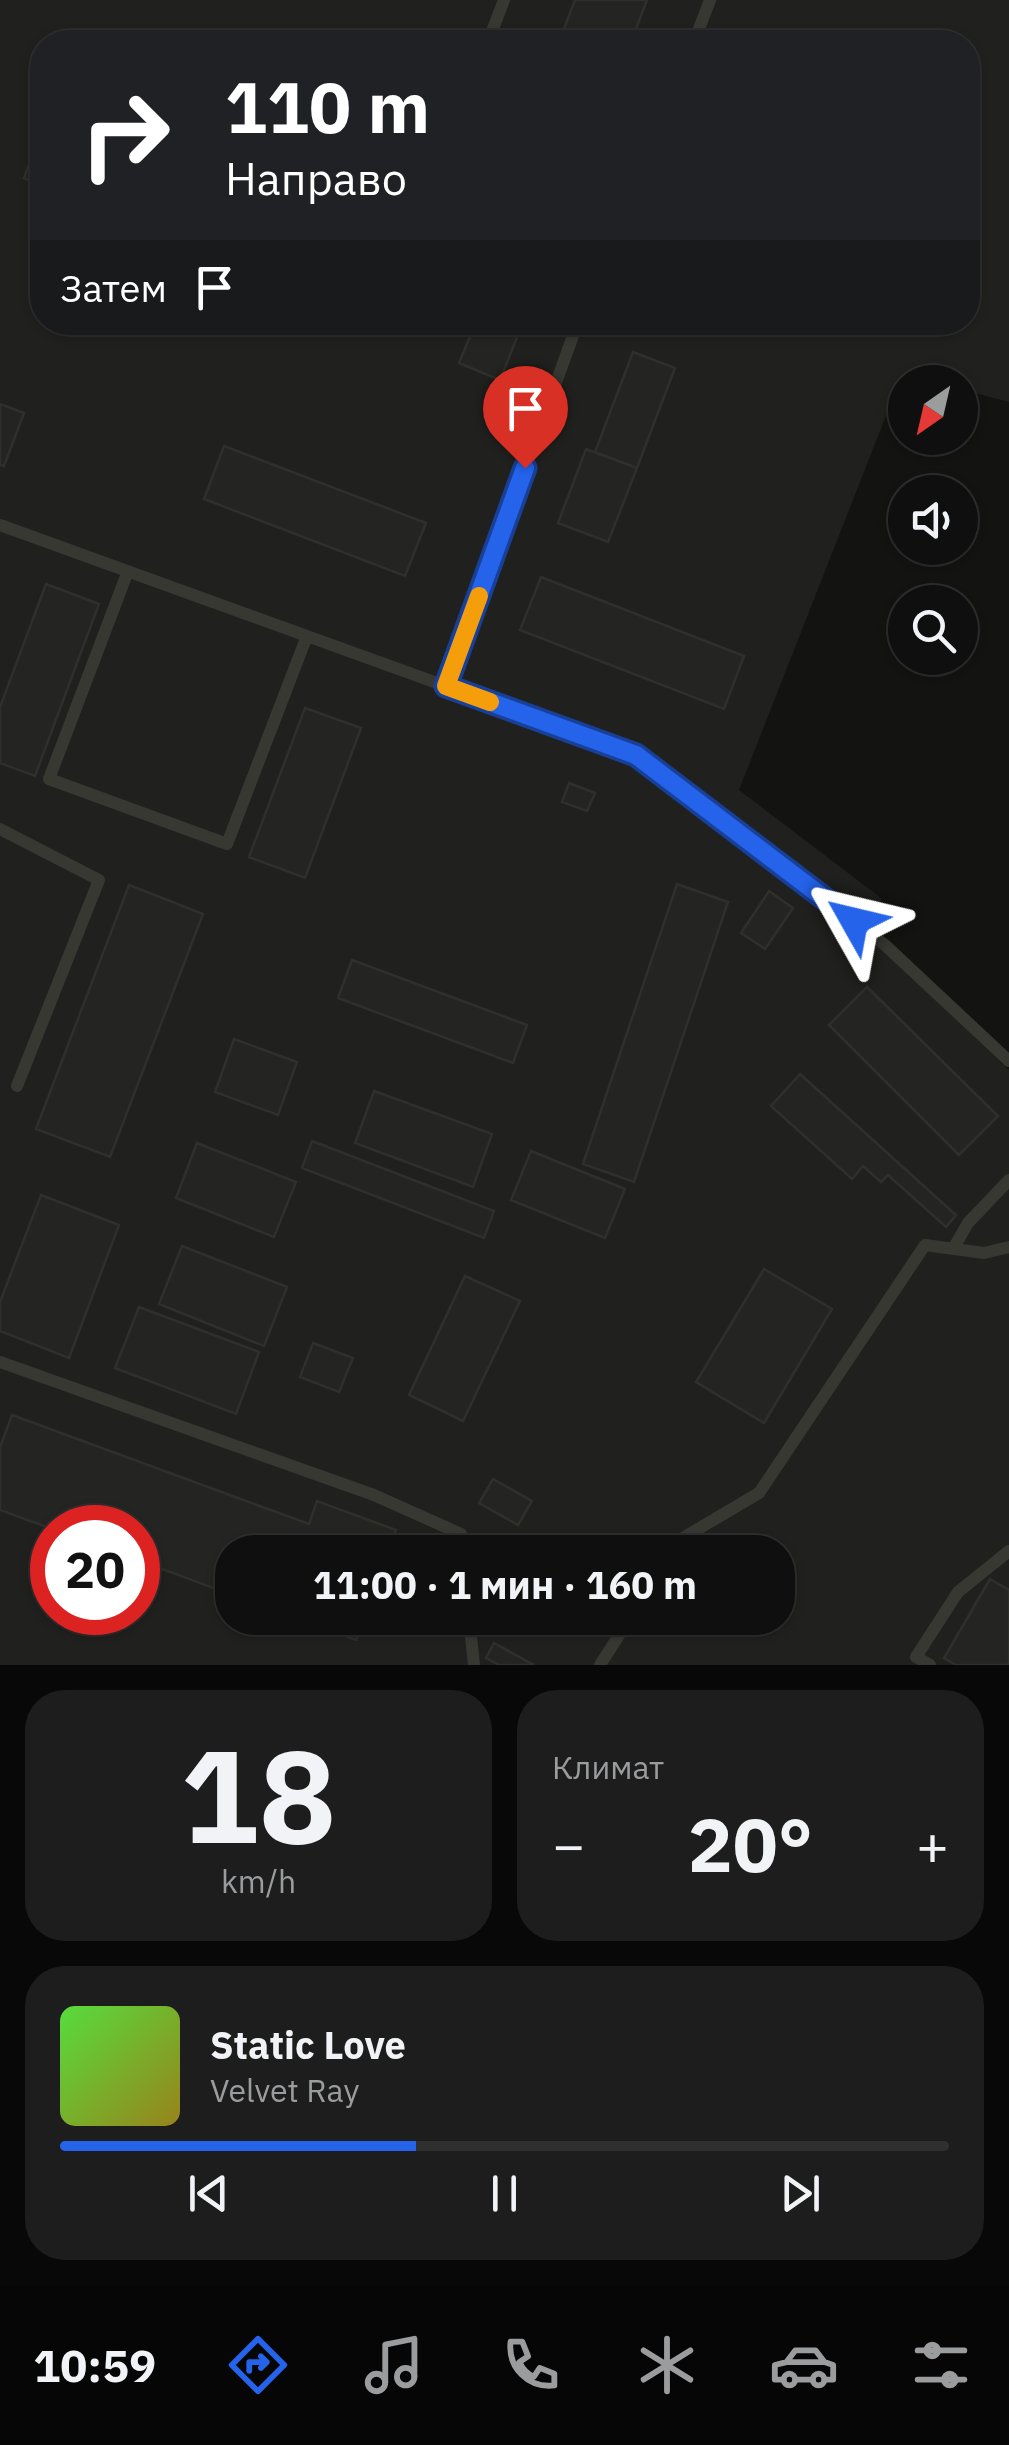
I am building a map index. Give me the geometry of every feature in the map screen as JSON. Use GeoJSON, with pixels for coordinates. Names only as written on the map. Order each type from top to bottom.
{"type":"FeatureCollection","features":[{"type":"Feature","properties":{"kind":"lane"},"geometry":{"type":"LineString","coordinates":[[493,30],[504,0]]}},
{"type":"Feature","properties":{"kind":"lane"},"geometry":{"type":"LineString","coordinates":[[699,30],[710,0]]}},
{"type":"Feature","properties":{"kind":"lane"},"geometry":{"type":"LineString","coordinates":[[446,686],[573,335]]}},
{"type":"Feature","properties":{"kind":"lane"},"geometry":{"type":"LineString","coordinates":[[0,525],[636,755],[885,945],[1009,1061]]}},
{"type":"Feature","properties":{"kind":"lane"},"geometry":{"type":"LineString","coordinates":[[128,571],[50,779],[227,844],[307,636]]}},
{"type":"Feature","properties":{"kind":"lane"},"geometry":{"type":"LineString","coordinates":[[0,829],[99,880],[17,1086]]}},
{"type":"Feature","properties":{"kind":"lane"},"geometry":{"type":"LineString","coordinates":[[953,1248],[968,1223],[1009,1180]]}},
{"type":"Feature","properties":{"kind":"lane"},"geometry":{"type":"LineString","coordinates":[[688,1535],[760,1493],[924,1245],[984,1253],[1009,1248]]}},
{"type":"Feature","properties":{"kind":"lane"},"geometry":{"type":"LineString","coordinates":[[0,1362],[374,1495],[460,1535]]}},
{"type":"Feature","properties":{"kind":"lane"},"geometry":{"type":"LineString","coordinates":[[930,1665],[916,1658],[958,1592],[1009,1551]]}},
{"type":"Feature","properties":{"kind":"lane"},"geometry":{"type":"LineString","coordinates":[[471,1635],[474,1665]]}},
{"type":"Feature","properties":{"kind":"lane"},"geometry":{"type":"LineString","coordinates":[[600,1665],[619,1635]]}},
{"type":"Feature","properties":{"kind":"shaded area"},"geometry":{"type":"Polygon","coordinates":[[[0,0],[1009,0],[1009,402],[978,394],[978,365],[888,365],[888,411],[739,790],[881,898],[882,948],[1009,1070],[1009,1665],[0,1665],[0,0]]]}},
{"type":"Feature","properties":{"kind":"building"},"geometry":{"type":"Polygon","coordinates":[[[575,0],[647,0],[636,30],[564,30],[575,0]]]}},
{"type":"Feature","properties":{"kind":"building"},"geometry":{"type":"Polygon","coordinates":[[[471,335],[518,335],[500,380],[459,363],[471,335]]]}},
{"type":"Feature","properties":{"kind":"building"},"geometry":{"type":"Polygon","coordinates":[[[633,352],[675,368],[637,468],[595,452],[633,352]]]}},
{"type":"Feature","properties":{"kind":"building"},"geometry":{"type":"Polygon","coordinates":[[[0,404],[24,413],[4,466],[0,465],[0,404]]]}},
{"type":"Feature","properties":{"kind":"building"},"geometry":{"type":"Polygon","coordinates":[[[224,446],[426,523],[405,576],[204,499],[224,446]]]}},
{"type":"Feature","properties":{"kind":"building"},"geometry":{"type":"Polygon","coordinates":[[[586,449],[637,468],[608,542],[558,523],[586,449]]]}},
{"type":"Feature","properties":{"kind":"building"},"geometry":{"type":"Polygon","coordinates":[[[541,577],[744,656],[724,709],[520,630],[541,577]]]}},
{"type":"Feature","properties":{"kind":"building"},"geometry":{"type":"Polygon","coordinates":[[[46,584],[99,604],[35,776],[0,763],[0,707],[46,584]]]}},
{"type":"Feature","properties":{"kind":"building"},"geometry":{"type":"Polygon","coordinates":[[[305,708],[361,728],[305,878],[249,857],[305,708]]]}},
{"type":"Feature","properties":{"kind":"building"},"geometry":{"type":"Polygon","coordinates":[[[569,783],[595,793],[587,811],[562,802],[569,783]]]}},
{"type":"Feature","properties":{"kind":"building"},"geometry":{"type":"Polygon","coordinates":[[[677,884],[728,902],[634,1182],[583,1164],[677,884]]]}},
{"type":"Feature","properties":{"kind":"building"},"geometry":{"type":"Polygon","coordinates":[[[129,885],[203,914],[110,1157],[36,1129],[129,885]]]}},
{"type":"Feature","properties":{"kind":"building"},"geometry":{"type":"Polygon","coordinates":[[[769,891],[793,908],[765,949],[741,933],[769,891]]]}},
{"type":"Feature","properties":{"kind":"building"},"geometry":{"type":"Polygon","coordinates":[[[352,960],[527,1025],[513,1063],[338,998],[352,960]]]}},
{"type":"Feature","properties":{"kind":"building"},"geometry":{"type":"Polygon","coordinates":[[[867,987],[998,1116],[959,1155],[829,1025],[867,987]]]}},
{"type":"Feature","properties":{"kind":"building"},"geometry":{"type":"Polygon","coordinates":[[[234,1039],[297,1062],[278,1115],[215,1092],[234,1039]]]}},
{"type":"Feature","properties":{"kind":"building"},"geometry":{"type":"Polygon","coordinates":[[[800,1074],[956,1215],[946,1227],[888,1175],[881,1182],[863,1166],[852,1179],[771,1106],[800,1074]]]}},
{"type":"Feature","properties":{"kind":"building"},"geometry":{"type":"Polygon","coordinates":[[[374,1091],[492,1134],[473,1187],[355,1143],[374,1091]]]}},
{"type":"Feature","properties":{"kind":"building"},"geometry":{"type":"Polygon","coordinates":[[[312,1141],[494,1211],[484,1238],[302,1168],[312,1141]]]}},
{"type":"Feature","properties":{"kind":"building"},"geometry":{"type":"Polygon","coordinates":[[[197,1143],[296,1182],[274,1237],[176,1198],[197,1143]]]}},
{"type":"Feature","properties":{"kind":"building"},"geometry":{"type":"Polygon","coordinates":[[[531,1151],[625,1189],[605,1238],[511,1200],[531,1151]]]}},
{"type":"Feature","properties":{"kind":"building"},"geometry":{"type":"Polygon","coordinates":[[[41,1195],[119,1225],[69,1358],[0,1331],[0,1302],[41,1195]]]}},
{"type":"Feature","properties":{"kind":"building"},"geometry":{"type":"Polygon","coordinates":[[[182,1246],[287,1287],[264,1346],[159,1304],[182,1246]]]}},
{"type":"Feature","properties":{"kind":"building"},"geometry":{"type":"Polygon","coordinates":[[[764,1269],[832,1309],[764,1423],[696,1382],[764,1269]]]}},
{"type":"Feature","properties":{"kind":"building"},"geometry":{"type":"Polygon","coordinates":[[[465,1276],[520,1301],[463,1421],[409,1395],[465,1276]]]}},
{"type":"Feature","properties":{"kind":"building"},"geometry":{"type":"Polygon","coordinates":[[[139,1307],[259,1352],[236,1414],[115,1368],[139,1307]]]}},
{"type":"Feature","properties":{"kind":"building"},"geometry":{"type":"Polygon","coordinates":[[[313,1343],[353,1358],[339,1392],[300,1377],[313,1343]]]}},
{"type":"Feature","properties":{"kind":"building"},"geometry":{"type":"Polygon","coordinates":[[[12,1415],[309,1524],[317,1501],[396,1530],[394,1535],[215,1535],[215,1589],[160,1568],[160,1505],[30,1505],[30,1521],[0,1510],[0,1447],[12,1415]]]}},
{"type":"Feature","properties":{"kind":"building"},"geometry":{"type":"Polygon","coordinates":[[[493,1479],[532,1501],[518,1525],[479,1503],[493,1479]]]}},
{"type":"Feature","properties":{"kind":"building"},"geometry":{"type":"Polygon","coordinates":[[[990,1579],[1009,1590],[1009,1665],[956,1665],[944,1658],[990,1579]]]}},
{"type":"Feature","properties":{"kind":"building"},"geometry":{"type":"Polygon","coordinates":[[[494,1643],[534,1665],[499,1665],[486,1658],[494,1643]]]}},
{"type":"Feature","properties":{"kind":"slow traffic"},"geometry":{"type":"LineString","coordinates":[[479,596],[446,686],[490,702]]}},
{"type":"Feature","properties":{"kind":"route"},"geometry":{"type":"LineString","coordinates":[[525,468],[446,686],[636,755],[854,921]]}}]}
